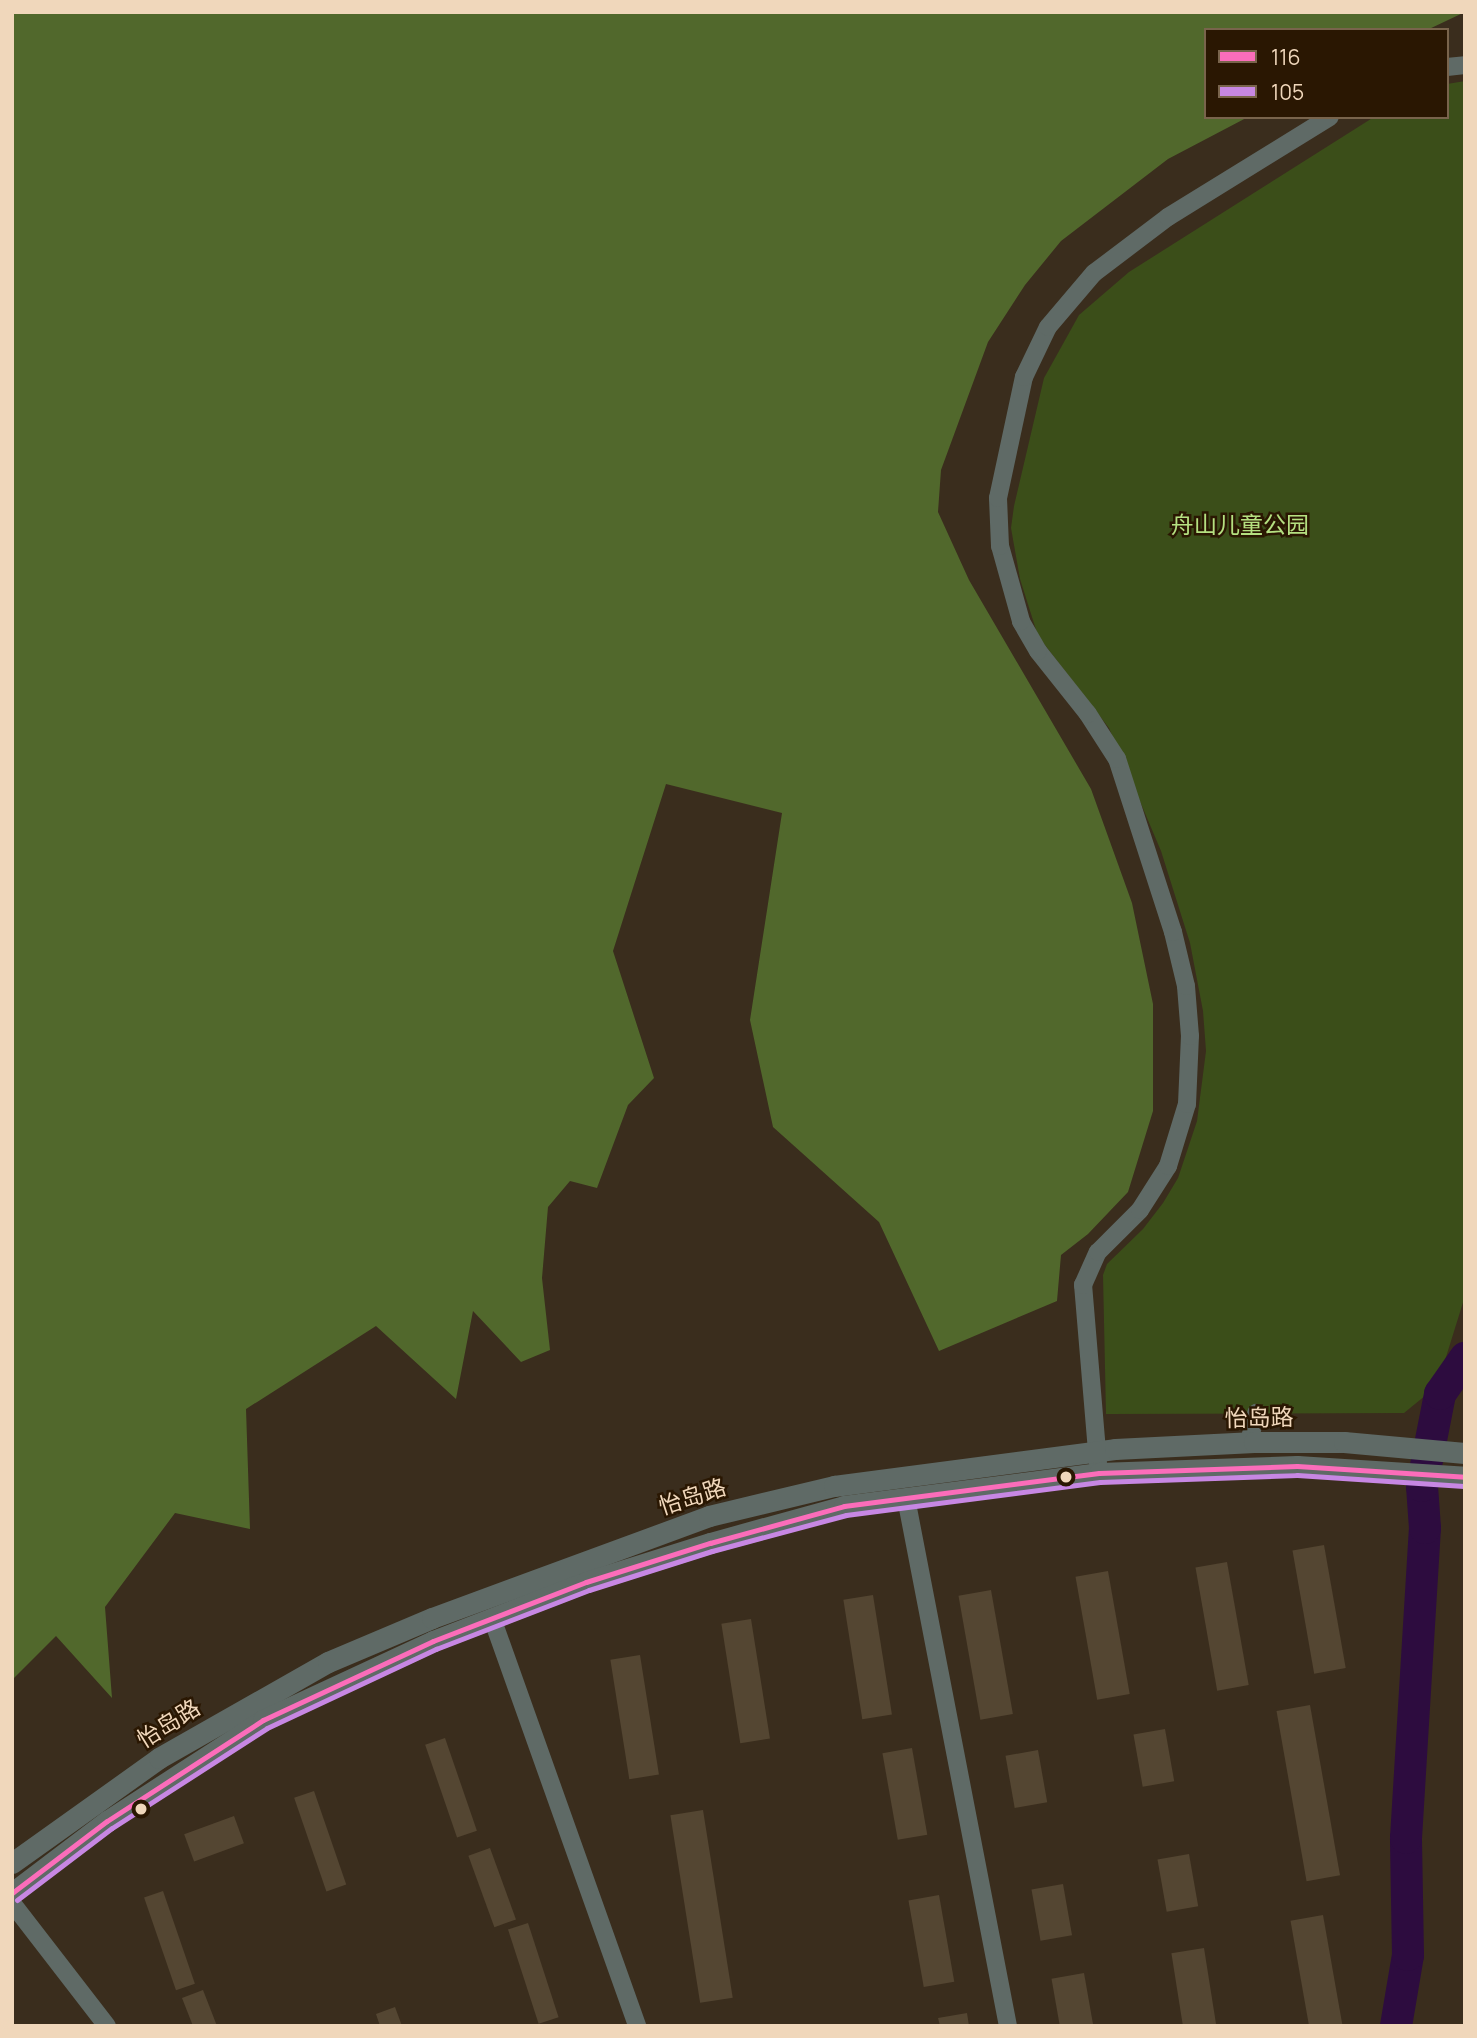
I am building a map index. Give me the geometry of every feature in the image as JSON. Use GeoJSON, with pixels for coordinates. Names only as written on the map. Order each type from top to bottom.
{"type":"FeatureCollection","features":[{"type":"Feature","properties":{"kind":"street"},"geometry":{"type":"LineString","coordinates":[[1098,1462],[1083,1284],[1098,1252],[1140,1210],[1168,1166],[1187,1104],[1190,1036],[1186,986],[1173,932],[1117,759],[1088,714],[1038,651],[1021,621],[1000,546],[998,498],[1024,377],[1048,327],[1094,273],[1168,217],[1327,119]]}},
{"type":"Feature","properties":{"kind":"street"},"geometry":{"type":"LineString","coordinates":[[1249,1443],[1256,1413]]}},
{"type":"Feature","properties":{"kind":"street","name":"怡岛路"},"geometry":{"type":"LineString","coordinates":[[12,1863],[159,1758],[328,1662],[432,1618],[709,1516],[834,1486],[1098,1462],[1249,1443],[1344,1442],[1465,1453]]}},
{"type":"Feature","properties":{"kind":"street"},"geometry":{"type":"LineString","coordinates":[[12,1893],[107,1821],[263,1720],[433,1641],[586,1582],[710,1543],[844,1506],[906,1498],[1098,1462],[1297,1466],[1465,1477]]}},
{"type":"Feature","properties":{"kind":"street"},"geometry":{"type":"LineString","coordinates":[[906,1498],[1008,2026]]}},
{"type":"Feature","properties":{"kind":"street"},"geometry":{"type":"LineString","coordinates":[[492,1618],[637,2026]]}},
{"type":"Feature","properties":{"kind":"street"},"geometry":{"type":"LineString","coordinates":[[12,1903],[107,2026]]}},
{"type":"Feature","properties":{"kind":"green space"},"geometry":{"type":"Polygon","coordinates":[[[12,12],[1465,12],[1431,28],[1204,28],[1204,119],[1244,119],[1168,159],[1061,241],[1025,285],[988,342],[941,470],[938,512],[969,580],[1091,789],[1132,903],[1153,1004],[1153,1111],[1128,1192],[1088,1234],[1061,1255],[1057,1301],[939,1351],[879,1222],[773,1127],[750,1020],[782,813],[666,784],[613,951],[654,1078],[628,1105],[597,1188],[570,1181],[548,1207],[542,1278],[550,1350],[521,1362],[473,1311],[456,1399],[376,1326],[246,1409],[250,1529],[175,1513],[105,1607],[112,1698],[56,1636],[12,1680],[12,12]]]}},
{"type":"Feature","properties":{"kind":"green space","name":"舟山儿童公园"},"geometry":{"type":"Polygon","coordinates":[[[1465,81],[1465,1296],[1437,1386],[1404,1413],[1106,1414],[1103,1275],[1107,1264],[1143,1229],[1178,1178],[1197,1121],[1206,1051],[1203,1011],[1190,943],[1161,851],[1109,728],[1038,636],[1020,579],[1011,528],[1044,378],[1079,315],[1129,272],[1371,119],[1449,119],[1449,84],[1465,81]]]}},
{"type":"Feature","properties":{"kind":"building"},"geometry":{"type":"Polygon","coordinates":[[[1324,1545],[1346,1668],[1314,1674],[1292,1551],[1324,1545]]]}},
{"type":"Feature","properties":{"kind":"building"},"geometry":{"type":"Polygon","coordinates":[[[1227,1562],[1249,1685],[1217,1691],[1195,1568],[1227,1562]]]}},
{"type":"Feature","properties":{"kind":"building"},"geometry":{"type":"Polygon","coordinates":[[[1108,1571],[1130,1694],[1097,1700],[1076,1577],[1108,1571]]]}},
{"type":"Feature","properties":{"kind":"building"},"geometry":{"type":"Polygon","coordinates":[[[991,1590],[1013,1714],[980,1720],[959,1596],[991,1590]]]}},
{"type":"Feature","properties":{"kind":"building"},"geometry":{"type":"Polygon","coordinates":[[[873,1595],[892,1715],[862,1719],[843,1600],[873,1595]]]}},
{"type":"Feature","properties":{"kind":"building"},"geometry":{"type":"Polygon","coordinates":[[[751,1619],[770,1739],[740,1743],[721,1624],[751,1619]]]}},
{"type":"Feature","properties":{"kind":"building"},"geometry":{"type":"Polygon","coordinates":[[[640,1655],[659,1775],[629,1779],[610,1660],[640,1655]]]}},
{"type":"Feature","properties":{"kind":"building"},"geometry":{"type":"Polygon","coordinates":[[[1310,1705],[1340,1875],[1307,1881],[1277,1711],[1310,1705]]]}},
{"type":"Feature","properties":{"kind":"building"},"geometry":{"type":"Polygon","coordinates":[[[1165,1729],[1174,1781],[1143,1787],[1133,1735],[1165,1729]]]}},
{"type":"Feature","properties":{"kind":"building"},"geometry":{"type":"Polygon","coordinates":[[[445,1738],[477,1831],[457,1837],[425,1745],[445,1738]]]}},
{"type":"Feature","properties":{"kind":"building"},"geometry":{"type":"Polygon","coordinates":[[[912,1748],[927,1835],[898,1840],[882,1753],[912,1748]]]}},
{"type":"Feature","properties":{"kind":"building"},"geometry":{"type":"Polygon","coordinates":[[[1038,1750],[1047,1802],[1015,1808],[1006,1756],[1038,1750]]]}},
{"type":"Feature","properties":{"kind":"building"},"geometry":{"type":"Polygon","coordinates":[[[314,1791],[346,1885],[326,1891],[294,1798],[314,1791]]]}},
{"type":"Feature","properties":{"kind":"building"},"geometry":{"type":"Polygon","coordinates":[[[703,1810],[733,1998],[700,2003],[670,1815],[703,1810]]]}},
{"type":"Feature","properties":{"kind":"building"},"geometry":{"type":"Polygon","coordinates":[[[234,1816],[244,1843],[194,1861],[184,1834],[234,1816]]]}},
{"type":"Feature","properties":{"kind":"building"},"geometry":{"type":"Polygon","coordinates":[[[490,1848],[516,1919],[494,1927],[468,1856],[490,1848]]]}},
{"type":"Feature","properties":{"kind":"building"},"geometry":{"type":"Polygon","coordinates":[[[1189,1854],[1198,1906],[1167,1912],[1157,1860],[1189,1854]]]}},
{"type":"Feature","properties":{"kind":"building"},"geometry":{"type":"Polygon","coordinates":[[[1063,1884],[1072,1935],[1041,1941],[1031,1890],[1063,1884]]]}},
{"type":"Feature","properties":{"kind":"building"},"geometry":{"type":"Polygon","coordinates":[[[163,1891],[195,1984],[176,1990],[144,1898],[163,1891]]]}},
{"type":"Feature","properties":{"kind":"building"},"geometry":{"type":"Polygon","coordinates":[[[939,1895],[954,1982],[924,1987],[908,1900],[939,1895]]]}},
{"type":"Feature","properties":{"kind":"building"},"geometry":{"type":"Polygon","coordinates":[[[1323,1915],[1343,2026],[1309,2026],[1291,1921],[1323,1915]]]}},
{"type":"Feature","properties":{"kind":"building"},"geometry":{"type":"Polygon","coordinates":[[[528,1923],[559,2017],[539,2024],[508,1929],[528,1923]]]}},
{"type":"Feature","properties":{"kind":"building"},"geometry":{"type":"Polygon","coordinates":[[[1204,1948],[1216,2026],[1183,2026],[1171,1953],[1204,1948]]]}},
{"type":"Feature","properties":{"kind":"building"},"geometry":{"type":"Polygon","coordinates":[[[1084,1973],[1093,2026],[1060,2026],[1052,1979],[1084,1973]]]}},
{"type":"Feature","properties":{"kind":"building"},"geometry":{"type":"Polygon","coordinates":[[[203,1990],[217,2026],[193,2026],[182,1998],[203,1990]]]}},
{"type":"Feature","properties":{"kind":"building"},"geometry":{"type":"Polygon","coordinates":[[[395,2007],[402,2026],[380,2026],[376,2014],[395,2007]]]}},
{"type":"Feature","properties":{"kind":"building"},"geometry":{"type":"Polygon","coordinates":[[[967,2013],[969,2026],[940,2026],[938,2018],[967,2013]]]}},
{"type":"Feature","properties":{"kind":"waterway"},"geometry":{"type":"LineString","coordinates":[[1396,2026],[1408,1955],[1406,1838],[1425,1528],[1422,1486],[1440,1394],[1465,1358]]}},
{"type":"Feature","properties":{"kind":"transit line","name":"116"},"geometry":{"type":"LineString","coordinates":[[12,1893],[107,1821],[263,1720],[433,1641],[586,1582],[710,1543],[844,1506],[1099,1473],[1297,1466],[1465,1477]]}},
{"type":"Feature","properties":{"kind":"transit line","name":"105"},"geometry":{"type":"LineString","coordinates":[[17,1900],[112,1828],[267,1728],[436,1649],[589,1590],[712,1551],[846,1515],[1100,1482],[1297,1475],[1464,1486]]}}]}
